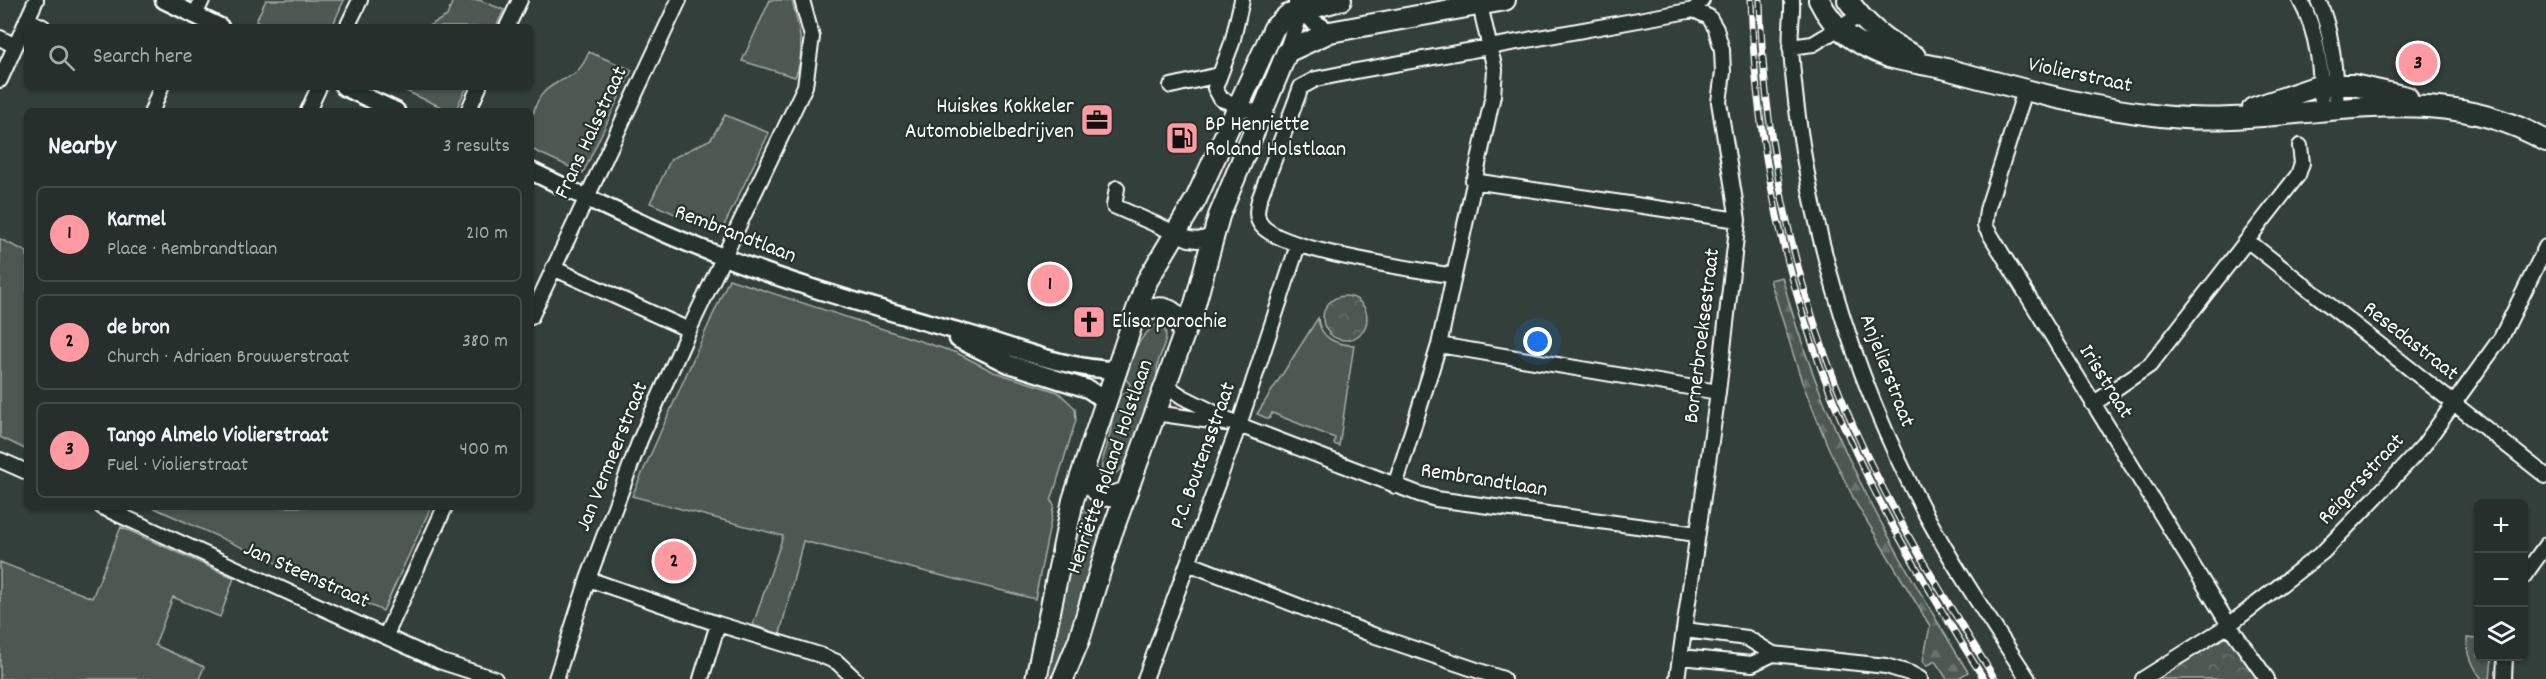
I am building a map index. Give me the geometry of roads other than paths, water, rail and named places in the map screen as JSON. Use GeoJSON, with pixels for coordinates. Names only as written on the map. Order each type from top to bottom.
{"type":"FeatureCollection","features":[{"type":"Feature","properties":{"kind":"main road","name":"Henriëtte Roland Holstlaan"},"geometry":{"type":"LineString","coordinates":[[1036,679],[1059,578],[1068,520],[1147,281],[1196,199],[1274,28],[1300,3],[1341,0]]}},
{"type":"Feature","properties":{"kind":"main road"},"geometry":{"type":"LineString","coordinates":[[1287,52],[1330,32],[1505,0]]}},
{"type":"Feature","properties":{"kind":"main road","name":"Violierstraat"},"geometry":{"type":"LineString","coordinates":[[1819,0],[1826,16],[1838,28],[1862,47],[1889,57],[1937,67],[2025,91],[2161,117],[2216,119],[2330,108],[2412,106],[2468,112]]}},
{"type":"Feature","properties":{"kind":"main road","name":"Violierstraat"},"geometry":{"type":"LineString","coordinates":[[1854,8],[1899,49],[1937,67]]}},
{"type":"Feature","properties":{"kind":"main road","name":"Henriëtte Roland Holstlaan"},"geometry":{"type":"LineString","coordinates":[[1063,679],[1079,640],[1126,492],[1203,280],[1212,236],[1287,52]]}},
{"type":"Feature","properties":{"kind":"main road","name":"Violierstraat"},"geometry":{"type":"LineString","coordinates":[[2216,119],[2329,84],[2353,84],[2504,120],[2546,141]]}},
{"type":"Feature","properties":{"kind":"main road"},"geometry":{"type":"LineString","coordinates":[[1135,315],[1154,308],[1170,310],[1179,320],[1183,335]]}},
{"type":"Feature","properties":{"kind":"main road"},"geometry":{"type":"LineString","coordinates":[[1084,468],[1095,490],[1100,494],[1114,497],[1126,492]]}},
{"type":"Feature","properties":{"kind":"street"},"geometry":{"type":"LineString","coordinates":[[25,24],[36,0]]}},
{"type":"Feature","properties":{"kind":"street"},"geometry":{"type":"LineString","coordinates":[[164,0],[199,8],[217,24]]}},
{"type":"Feature","properties":{"kind":"street"},"geometry":{"type":"LineString","coordinates":[[348,24],[360,0]]}},
{"type":"Feature","properties":{"kind":"street"},"geometry":{"type":"LineString","coordinates":[[508,24],[520,0]]}},
{"type":"Feature","properties":{"kind":"street","name":"Frans Halsstraat"},"geometry":{"type":"LineString","coordinates":[[534,310],[679,0]]}},
{"type":"Feature","properties":{"kind":"street","name":"Jan Vermeerstraat"},"geometry":{"type":"LineString","coordinates":[[556,679],[588,579],[640,440],[689,330],[805,86],[812,37],[802,0]]}},
{"type":"Feature","properties":{"kind":"street"},"geometry":{"type":"LineString","coordinates":[[1242,0],[1232,42],[1215,88],[1221,99],[1260,114]]}},
{"type":"Feature","properties":{"kind":"street","name":"Anjelierstraat"},"geometry":{"type":"LineString","coordinates":[[1792,0],[1790,47],[1801,140],[1830,278],[1856,356],[1887,435],[1925,513],[2028,679]]}},
{"type":"Feature","properties":{"kind":"street"},"geometry":{"type":"LineString","coordinates":[[2300,0],[2314,32],[2329,84]]}},
{"type":"Feature","properties":{"kind":"street"},"geometry":{"type":"LineString","coordinates":[[2318,0],[2327,24],[2330,108]]}},
{"type":"Feature","properties":{"kind":"street"},"geometry":{"type":"LineString","coordinates":[[1300,3],[1314,23],[1330,32]]}},
{"type":"Feature","properties":{"kind":"street"},"geometry":{"type":"LineString","coordinates":[[1287,52],[1300,3]]}},
{"type":"Feature","properties":{"kind":"street"},"geometry":{"type":"LineString","coordinates":[[1395,486],[1439,345],[1494,83],[1495,70],[1480,5]]}},
{"type":"Feature","properties":{"kind":"street"},"geometry":{"type":"LineString","coordinates":[[1454,276],[1298,245],[1270,233],[1257,220],[1259,200],[1298,93],[1305,84],[1356,70],[1698,5]]}},
{"type":"Feature","properties":{"kind":"street","name":"Bornerbroeksestraat"},"geometry":{"type":"LineString","coordinates":[[1677,679],[1718,392],[1738,220],[1719,102],[1723,72],[1722,50],[1716,29],[1698,5]]}},
{"type":"Feature","properties":{"kind":"street"},"geometry":{"type":"LineString","coordinates":[[1790,47],[1813,44],[1838,28],[1854,8]]}},
{"type":"Feature","properties":{"kind":"street"},"geometry":{"type":"LineString","coordinates":[[27,19],[37,24]]}},
{"type":"Feature","properties":{"kind":"street"},"geometry":{"type":"LineString","coordinates":[[0,80],[24,26]]}},
{"type":"Feature","properties":{"kind":"street"},"geometry":{"type":"LineString","coordinates":[[0,38],[15,46]]}},
{"type":"Feature","properties":{"kind":"street"},"geometry":{"type":"LineString","coordinates":[[1171,86],[1219,75]]}},
{"type":"Feature","properties":{"kind":"street"},"geometry":{"type":"LineString","coordinates":[[153,108],[160,90]]}},
{"type":"Feature","properties":{"kind":"street"},"geometry":{"type":"LineString","coordinates":[[309,108],[318,90]]}},
{"type":"Feature","properties":{"kind":"street"},"geometry":{"type":"LineString","coordinates":[[350,90],[390,108]]}},
{"type":"Feature","properties":{"kind":"street"},"geometry":{"type":"LineString","coordinates":[[469,108],[478,90]]}},
{"type":"Feature","properties":{"kind":"street","name":"Irisstraat"},"geometry":{"type":"LineString","coordinates":[[2025,91],[1984,226],[2229,625],[2267,679]]}},
{"type":"Feature","properties":{"kind":"street"},"geometry":{"type":"LineString","coordinates":[[2093,404],[2150,365],[2298,176],[2302,164],[2300,146]]}},
{"type":"Feature","properties":{"kind":"street","name":"Rembrandtlaan"},"geometry":{"type":"LineString","coordinates":[[534,172],[724,257],[930,325],[966,333],[1055,361],[1094,370],[1117,370]]}},
{"type":"Feature","properties":{"kind":"street"},"geometry":{"type":"LineString","coordinates":[[1473,181],[1738,220]]}},
{"type":"Feature","properties":{"kind":"street"},"geometry":{"type":"LineString","coordinates":[[1117,188],[1114,206],[1177,234],[1198,240],[1212,236]]}},
{"type":"Feature","properties":{"kind":"street","name":"Resedastraat"},"geometry":{"type":"LineString","coordinates":[[2248,241],[2546,476]]}},
{"type":"Feature","properties":{"kind":"street","name":"P.C. Boutensstraat"},"geometry":{"type":"LineString","coordinates":[[1145,679],[1239,425],[1298,245]]}},
{"type":"Feature","properties":{"kind":"street","name":"Reigersstraat"},"geometry":{"type":"LineString","coordinates":[[2143,679],[2229,625],[2323,552],[2423,446],[2501,338],[2546,247]]}},
{"type":"Feature","properties":{"kind":"street"},"geometry":{"type":"LineString","coordinates":[[553,268],[689,330]]}},
{"type":"Feature","properties":{"kind":"street","name":"Rembrandtlaan"},"geometry":{"type":"LineString","coordinates":[[930,325],[1009,364],[1088,389],[1106,401]]}},
{"type":"Feature","properties":{"kind":"street"},"geometry":{"type":"LineString","coordinates":[[1439,345],[1718,392]]}},
{"type":"Feature","properties":{"kind":"street","name":"Rembrandtlaan"},"geometry":{"type":"LineString","coordinates":[[1165,385],[1183,397],[1239,425],[1395,486],[1436,499],[1697,534]]}},
{"type":"Feature","properties":{"kind":"street","name":"Rembrandtlaan"},"geometry":{"type":"LineString","coordinates":[[1155,414],[1239,425]]}},
{"type":"Feature","properties":{"kind":"street"},"geometry":{"type":"LineString","coordinates":[[0,460],[24,471]]}},
{"type":"Feature","properties":{"kind":"street"},"geometry":{"type":"LineString","coordinates":[[387,635],[444,510]]}},
{"type":"Feature","properties":{"kind":"street","name":"Jan Steenstraat"},"geometry":{"type":"LineString","coordinates":[[125,512],[439,661],[495,679]]}},
{"type":"Feature","properties":{"kind":"street"},"geometry":{"type":"LineString","coordinates":[[2528,569],[2546,545]]}},
{"type":"Feature","properties":{"kind":"street"},"geometry":{"type":"LineString","coordinates":[[1188,563],[1373,635],[1503,679]]}},
{"type":"Feature","properties":{"kind":"street"},"geometry":{"type":"LineString","coordinates":[[588,579],[837,662],[855,679]]}},
{"type":"Feature","properties":{"kind":"street"},"geometry":{"type":"LineString","coordinates":[[701,679],[718,624]]}},
{"type":"Feature","properties":{"kind":"street"},"geometry":{"type":"LineString","coordinates":[[1685,630],[1747,638],[1773,654],[1886,666],[1910,673],[1920,679]]}},
{"type":"Feature","properties":{"kind":"street"},"geometry":{"type":"LineString","coordinates":[[1681,657],[1752,664],[1773,654]]}},
{"type":"Feature","properties":{"kind":"street"},"geometry":{"type":"LineString","coordinates":[[2504,679],[2505,661]]}},
{"type":"Feature","properties":{"kind":"railway"},"geometry":{"type":"LineString","coordinates":[[1751,0],[1754,63],[1771,186],[1784,247],[1820,367],[1844,425],[1883,507],[1984,679]]}},
{"type":"Feature","properties":{"kind":"railway"},"geometry":{"type":"LineString","coordinates":[[1760,0],[1769,118],[1778,176],[1790,235],[1823,349],[1844,404],[1882,487],[1928,570],[1995,679]]}},
{"type":"Feature","properties":{"kind":"place","name":"Tango Almelo Violierstraat"},"geometry":{"type":"Point","coordinates":[2418,63]}},
{"type":"Feature","properties":{"kind":"place","name":"Huiskes Kokkeler Automobielbedrijven"},"geometry":{"type":"Point","coordinates":[1097,120]}},
{"type":"Feature","properties":{"kind":"place","name":"BP Henriette Roland Holstlaan"},"geometry":{"type":"Point","coordinates":[1182,138]}},
{"type":"Feature","properties":{"kind":"place","name":"Karmel"},"geometry":{"type":"Point","coordinates":[1050,284]}},
{"type":"Feature","properties":{"kind":"place","name":"Elisa parochie"},"geometry":{"type":"Point","coordinates":[1089,322]}},
{"type":"Feature","properties":{"kind":"place","name":"de bron"},"geometry":{"type":"Point","coordinates":[674,561]}}]}
